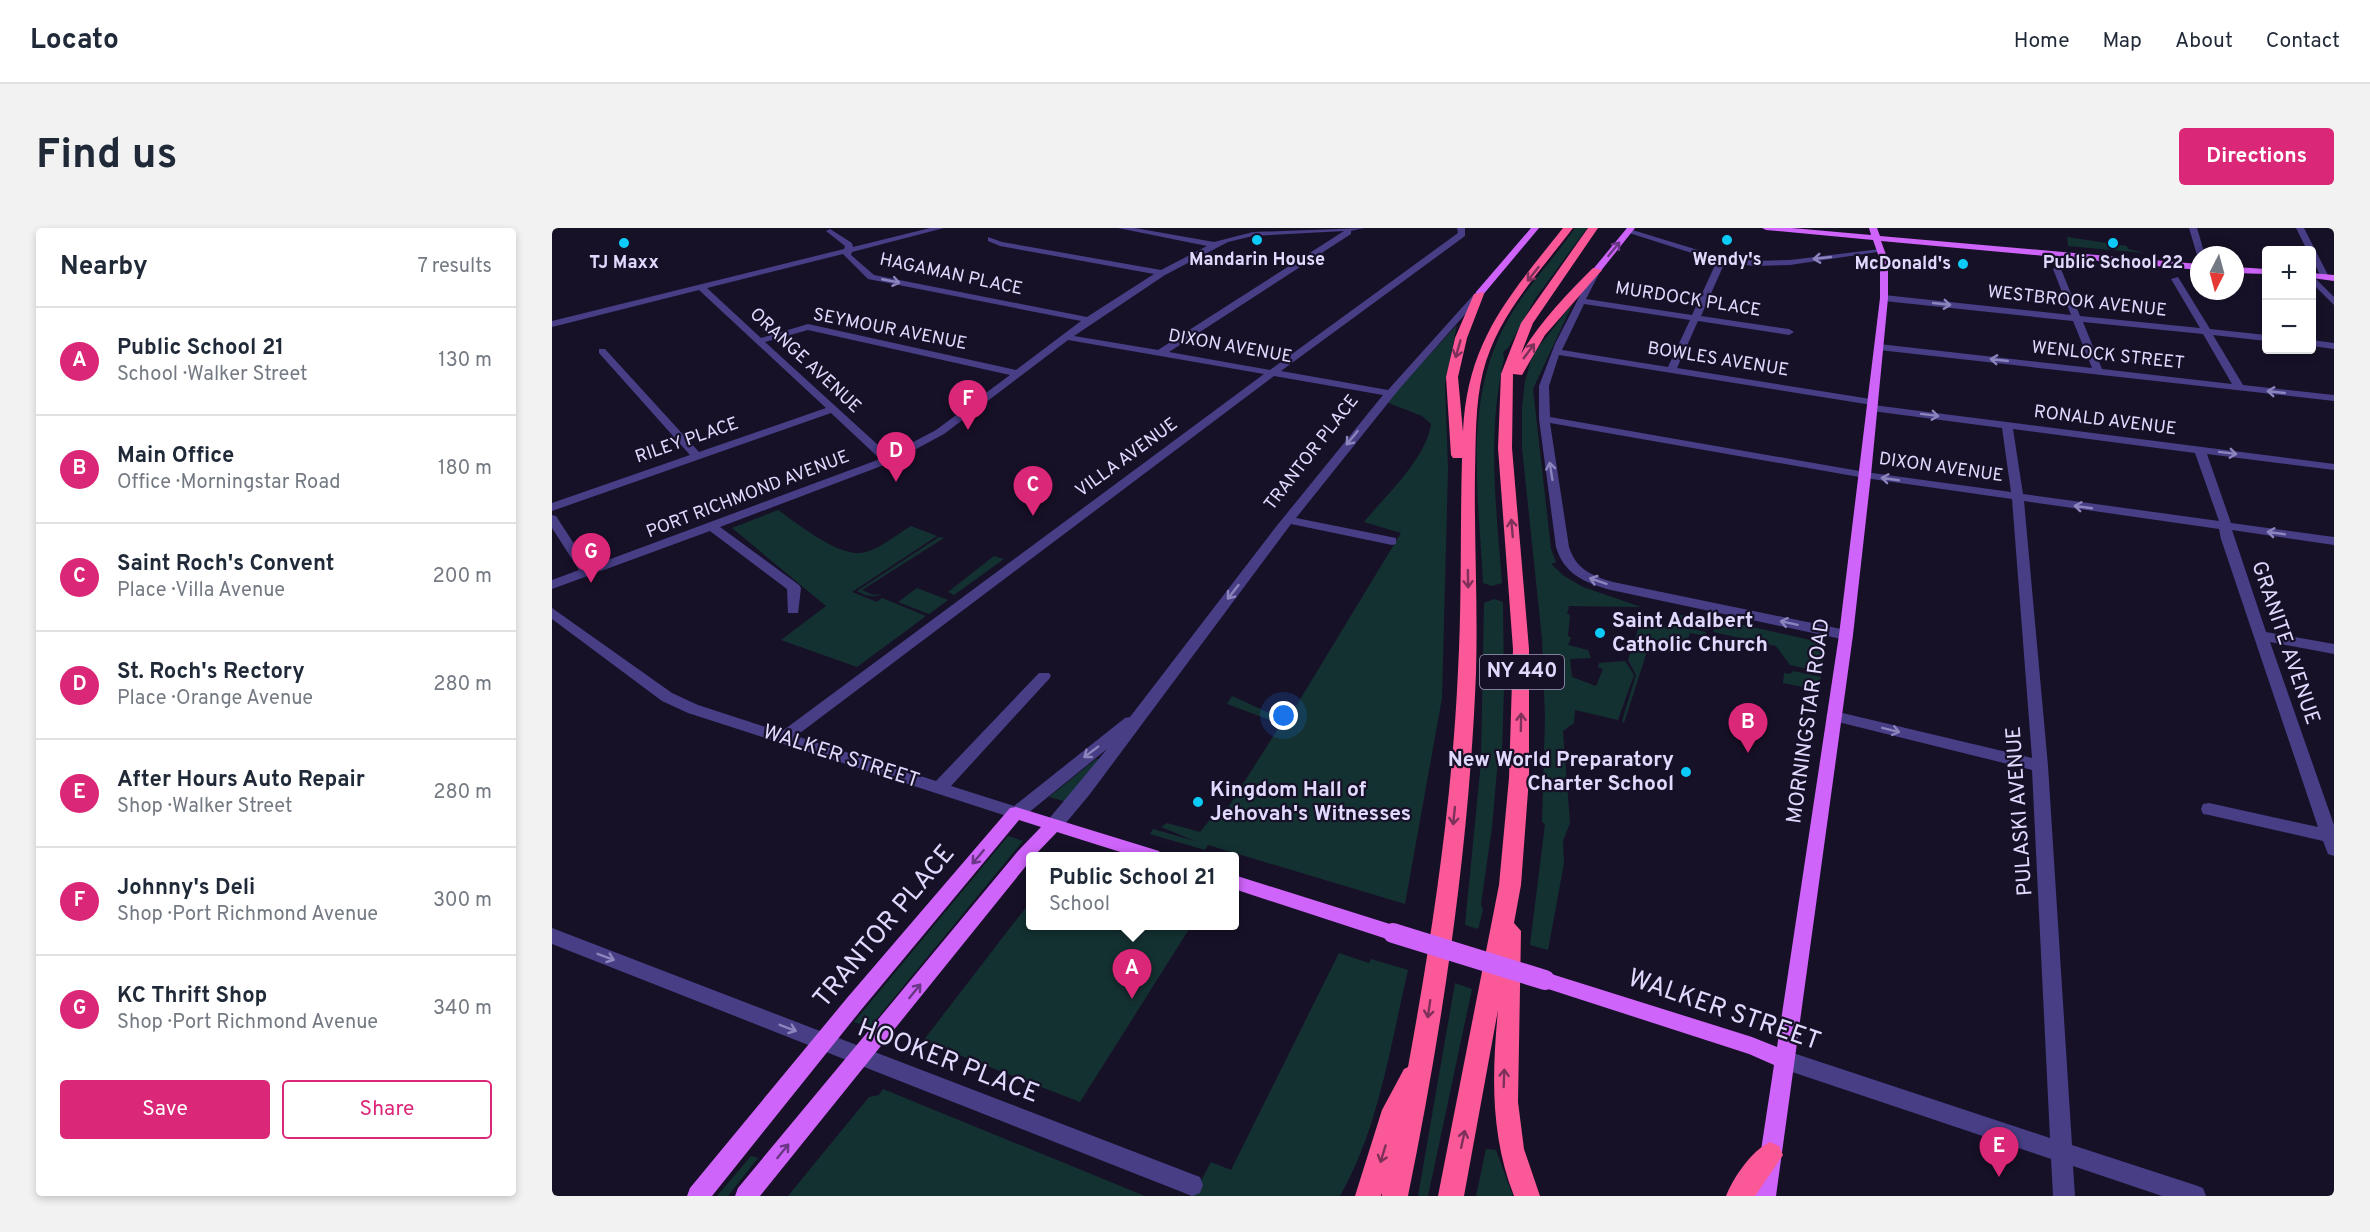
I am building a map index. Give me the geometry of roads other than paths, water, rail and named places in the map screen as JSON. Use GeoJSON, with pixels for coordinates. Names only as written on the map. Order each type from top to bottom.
{"type":"FeatureCollection","features":[{"type":"Feature","properties":{"kind":"highway","name":"NY 440"},"geometry":{"type":"LineString","coordinates":[[1395,1196],[1421,1062],[1446,893],[1464,720],[1468,638],[1466,521],[1468,429],[1473,388],[1481,360],[1505,311],[1568,228]]}},
{"type":"Feature","properties":{"kind":"highway","name":"NY 440"},"geometry":{"type":"LineString","coordinates":[[1451,1196],[1510,885],[1519,778],[1522,687],[1520,625],[1506,458],[1507,374],[1527,323],[1593,228]]}},
{"type":"Feature","properties":{"kind":"highway"},"geometry":{"type":"LineString","coordinates":[[1505,404],[1524,356],[1581,286],[1597,270]]}},
{"type":"Feature","properties":{"kind":"highway"},"geometry":{"type":"LineString","coordinates":[[1466,521],[1451,386],[1461,338],[1479,294]]}},
{"type":"Feature","properties":{"kind":"highway"},"geometry":{"type":"LineString","coordinates":[[1510,885],[1510,1003],[1504,1097],[1511,1154],[1527,1196]]}},
{"type":"Feature","properties":{"kind":"highway"},"geometry":{"type":"LineString","coordinates":[[1368,1196],[1384,1152],[1395,1110],[1421,1062]]}},
{"type":"Feature","properties":{"kind":"highway"},"geometry":{"type":"LineString","coordinates":[[1739,1196],[1770,1155]]}},
{"type":"Feature","properties":{"kind":"main road"},"geometry":{"type":"LineString","coordinates":[[1766,228],[2190,265]]}},
{"type":"Feature","properties":{"kind":"main road"},"geometry":{"type":"LineString","coordinates":[[1818,228],[1876,237],[1889,232],[2190,265]]}},
{"type":"Feature","properties":{"kind":"main road","name":"TRANTOR PLACE"},"geometry":{"type":"LineString","coordinates":[[1479,294],[1534,229]]}},
{"type":"Feature","properties":{"kind":"main road"},"geometry":{"type":"LineString","coordinates":[[1597,270],[1630,229]]}},
{"type":"Feature","properties":{"kind":"main road","name":"MORNINGSTAR ROAD"},"geometry":{"type":"LineString","coordinates":[[1765,1196],[1846,635],[1865,475],[1884,298],[1884,260],[1876,237]]}},
{"type":"Feature","properties":{"kind":"main road"},"geometry":{"type":"LineString","coordinates":[[2244,271],[2262,272]]}},
{"type":"Feature","properties":{"kind":"main road","name":"TRANTOR PLACE"},"geometry":{"type":"LineString","coordinates":[[698,1196],[823,1042],[1016,813]]}},
{"type":"Feature","properties":{"kind":"main road","name":"WALKER STREET"},"geometry":{"type":"LineString","coordinates":[[1016,813],[1140,852]]}},
{"type":"Feature","properties":{"kind":"main road","name":"TRANTOR PLACE"},"geometry":{"type":"LineString","coordinates":[[1028,852],[1054,825]]}},
{"type":"Feature","properties":{"kind":"main road","name":"TRANTOR PLACE"},"geometry":{"type":"LineString","coordinates":[[746,1196],[1026,854]]}},
{"type":"Feature","properties":{"kind":"main road","name":"WALKER STREET"},"geometry":{"type":"LineString","coordinates":[[1239,884],[1752,1046],[1784,1060]]}},
{"type":"Feature","properties":{"kind":"street"},"geometry":{"type":"LineString","coordinates":[[552,324],[940,228]]}},
{"type":"Feature","properties":{"kind":"street"},"geometry":{"type":"LineString","coordinates":[[1122,228],[1215,245]]}},
{"type":"Feature","properties":{"kind":"street"},"geometry":{"type":"LineString","coordinates":[[1161,353],[1348,232],[1346,228]]}},
{"type":"Feature","properties":{"kind":"street","name":"PORT RICHMOND AVENUE"},"geometry":{"type":"LineString","coordinates":[[552,585],[888,460],[940,432],[1064,337],[1162,273],[1215,245],[1232,238],[1253,234],[1360,228]]}},
{"type":"Feature","properties":{"kind":"street","name":"VILLA AVENUE"},"geometry":{"type":"LineString","coordinates":[[782,739],[1146,465],[1275,373],[1462,234],[1461,228]]}},
{"type":"Feature","properties":{"kind":"street"},"geometry":{"type":"LineString","coordinates":[[2193,228],[2198,246]]}},
{"type":"Feature","properties":{"kind":"street"},"geometry":{"type":"LineString","coordinates":[[2300,228],[2309,246]]}},
{"type":"Feature","properties":{"kind":"street"},"geometry":{"type":"LineString","coordinates":[[1630,229],[1722,259],[1767,263],[1876,237]]}},
{"type":"Feature","properties":{"kind":"street","name":"HAGAMAN PLACE"},"geometry":{"type":"LineString","coordinates":[[830,231],[849,245],[847,256],[871,276],[1089,321]]}},
{"type":"Feature","properties":{"kind":"street"},"geometry":{"type":"LineString","coordinates":[[991,239],[1000,244],[1162,273]]}},
{"type":"Feature","properties":{"kind":"street"},"geometry":{"type":"LineString","coordinates":[[2316,258],[2330,277]]}},
{"type":"Feature","properties":{"kind":"street"},"geometry":{"type":"LineString","coordinates":[[1672,369],[1722,259]]}},
{"type":"Feature","properties":{"kind":"street"},"geometry":{"type":"LineString","coordinates":[[2057,269],[2098,372]]}},
{"type":"Feature","properties":{"kind":"street"},"geometry":{"type":"LineString","coordinates":[[1597,270],[1544,385],[1544,419],[1563,551],[1574,568],[1589,578],[1611,586],[1846,635]]}},
{"type":"Feature","properties":{"kind":"street"},"geometry":{"type":"LineString","coordinates":[[2175,279],[2240,388]]}},
{"type":"Feature","properties":{"kind":"street"},"geometry":{"type":"LineString","coordinates":[[2316,282],[2334,302]]}},
{"type":"Feature","properties":{"kind":"street","name":"ORANGE AVENUE"},"geometry":{"type":"LineString","coordinates":[[700,287],[888,460]]}},
{"type":"Feature","properties":{"kind":"street","name":"TRANTOR PLACE"},"geometry":{"type":"LineString","coordinates":[[1054,825],[1083,795],[1137,717],[1389,393],[1479,294]]}},
{"type":"Feature","properties":{"kind":"street","name":"WESTBROOK AVENUE"},"geometry":{"type":"LineString","coordinates":[[1884,298],[2262,339]]}},
{"type":"Feature","properties":{"kind":"street","name":"MURDOCK PLACE"},"geometry":{"type":"LineString","coordinates":[[1582,301],[1789,332]]}},
{"type":"Feature","properties":{"kind":"street","name":"SEYMOUR AVENUE"},"geometry":{"type":"LineString","coordinates":[[759,341],[808,327],[1016,373]]}},
{"type":"Feature","properties":{"kind":"street","name":"DIXON AVENUE"},"geometry":{"type":"LineString","coordinates":[[1064,337],[1389,393]]}},
{"type":"Feature","properties":{"kind":"street"},"geometry":{"type":"LineString","coordinates":[[2316,344],[2334,346]]}},
{"type":"Feature","properties":{"kind":"street","name":"WENLOCK STREET"},"geometry":{"type":"LineString","coordinates":[[1879,347],[2334,398]]}},
{"type":"Feature","properties":{"kind":"street"},"geometry":{"type":"LineString","coordinates":[[602,351],[697,456]]}},
{"type":"Feature","properties":{"kind":"street","name":"BOWLES AVENUE"},"geometry":{"type":"LineString","coordinates":[[1558,352],[1672,369],[1873,405]]}},
{"type":"Feature","properties":{"kind":"street","name":"RONALD AVENUE"},"geometry":{"type":"LineString","coordinates":[[1873,405],[2007,425],[2334,467]]}},
{"type":"Feature","properties":{"kind":"street","name":"RILEY PLACE"},"geometry":{"type":"LineString","coordinates":[[552,507],[834,410]]}},
{"type":"Feature","properties":{"kind":"street","name":"DIXON AVENUE"},"geometry":{"type":"LineString","coordinates":[[1544,419],[1865,475],[2334,541]]}},
{"type":"Feature","properties":{"kind":"street","name":"PULASKI AVENUE"},"geometry":{"type":"LineString","coordinates":[[2007,425],[2018,498],[2040,766],[2064,1196]]}},
{"type":"Feature","properties":{"kind":"street","name":"GRANITE AVENUE"},"geometry":{"type":"LineString","coordinates":[[2200,450],[2225,526],[2227,539],[2333,841]]}},
{"type":"Feature","properties":{"kind":"street"},"geometry":{"type":"LineString","coordinates":[[552,519],[587,573]]}},
{"type":"Feature","properties":{"kind":"street"},"geometry":{"type":"LineString","coordinates":[[1288,520],[1392,541]]}},
{"type":"Feature","properties":{"kind":"street"},"geometry":{"type":"LineString","coordinates":[[713,527],[794,588],[793,610]]}},
{"type":"Feature","properties":{"kind":"street","name":"WALKER STREET"},"geometry":{"type":"LineString","coordinates":[[552,612],[667,697],[693,710],[1016,813]]}},
{"type":"Feature","properties":{"kind":"street"},"geometry":{"type":"LineString","coordinates":[[2261,636],[2334,649]]}},
{"type":"Feature","properties":{"kind":"street"},"geometry":{"type":"LineString","coordinates":[[939,788],[1044,676]]}},
{"type":"Feature","properties":{"kind":"street"},"geometry":{"type":"LineString","coordinates":[[1834,716],[2040,766]]}},
{"type":"Feature","properties":{"kind":"street","name":"TRANTOR PLACE"},"geometry":{"type":"LineString","coordinates":[[1016,813],[1048,785],[1137,717]]}},
{"type":"Feature","properties":{"kind":"street"},"geometry":{"type":"LineString","coordinates":[[2209,809],[2333,841]]}},
{"type":"Feature","properties":{"kind":"street","name":"HOOKER PLACE"},"geometry":{"type":"LineString","coordinates":[[552,936],[1192,1185]]}},
{"type":"Feature","properties":{"kind":"street","name":"WALKER STREET"},"geometry":{"type":"LineString","coordinates":[[1784,1060],[2195,1196]]}},
{"type":"Feature","properties":{"kind":"place","name":"Mandarin House"},"geometry":{"type":"Point","coordinates":[1257,240]}},
{"type":"Feature","properties":{"kind":"place","name":"Wendy's"},"geometry":{"type":"Point","coordinates":[1727,240]}},
{"type":"Feature","properties":{"kind":"place","name":"TJ Maxx"},"geometry":{"type":"Point","coordinates":[624,243]}},
{"type":"Feature","properties":{"kind":"place","name":"Public School 22"},"geometry":{"type":"Point","coordinates":[2113,243]}},
{"type":"Feature","properties":{"kind":"place","name":"McDonald's"},"geometry":{"type":"Point","coordinates":[1963,264]}},
{"type":"Feature","properties":{"kind":"place","name":"Johnny's Deli"},"geometry":{"type":"Point","coordinates":[968,430]}},
{"type":"Feature","properties":{"kind":"place","name":"St. Roch's Rectory"},"geometry":{"type":"Point","coordinates":[896,482]}},
{"type":"Feature","properties":{"kind":"place","name":"Saint Roch's Convent"},"geometry":{"type":"Point","coordinates":[1033,516]}},
{"type":"Feature","properties":{"kind":"place","name":"KC Thrift Shop"},"geometry":{"type":"Point","coordinates":[591,583]}},
{"type":"Feature","properties":{"kind":"place","name":"Saint Adalbert Catholic Church"},"geometry":{"type":"Point","coordinates":[1600,633]}},
{"type":"Feature","properties":{"kind":"place","name":"Main Office"},"geometry":{"type":"Point","coordinates":[1748,753]}},
{"type":"Feature","properties":{"kind":"place","name":"New World Preparatory Charter School"},"geometry":{"type":"Point","coordinates":[1686,772]}},
{"type":"Feature","properties":{"kind":"place","name":"Kingdom Hall of Jehovah's Witnesses"},"geometry":{"type":"Point","coordinates":[1198,802]}},
{"type":"Feature","properties":{"kind":"place","name":"Public School 21"},"geometry":{"type":"Point","coordinates":[1132,999]}},
{"type":"Feature","properties":{"kind":"place","name":"After Hours Auto Repair"},"geometry":{"type":"Point","coordinates":[1999,1177]}}]}
